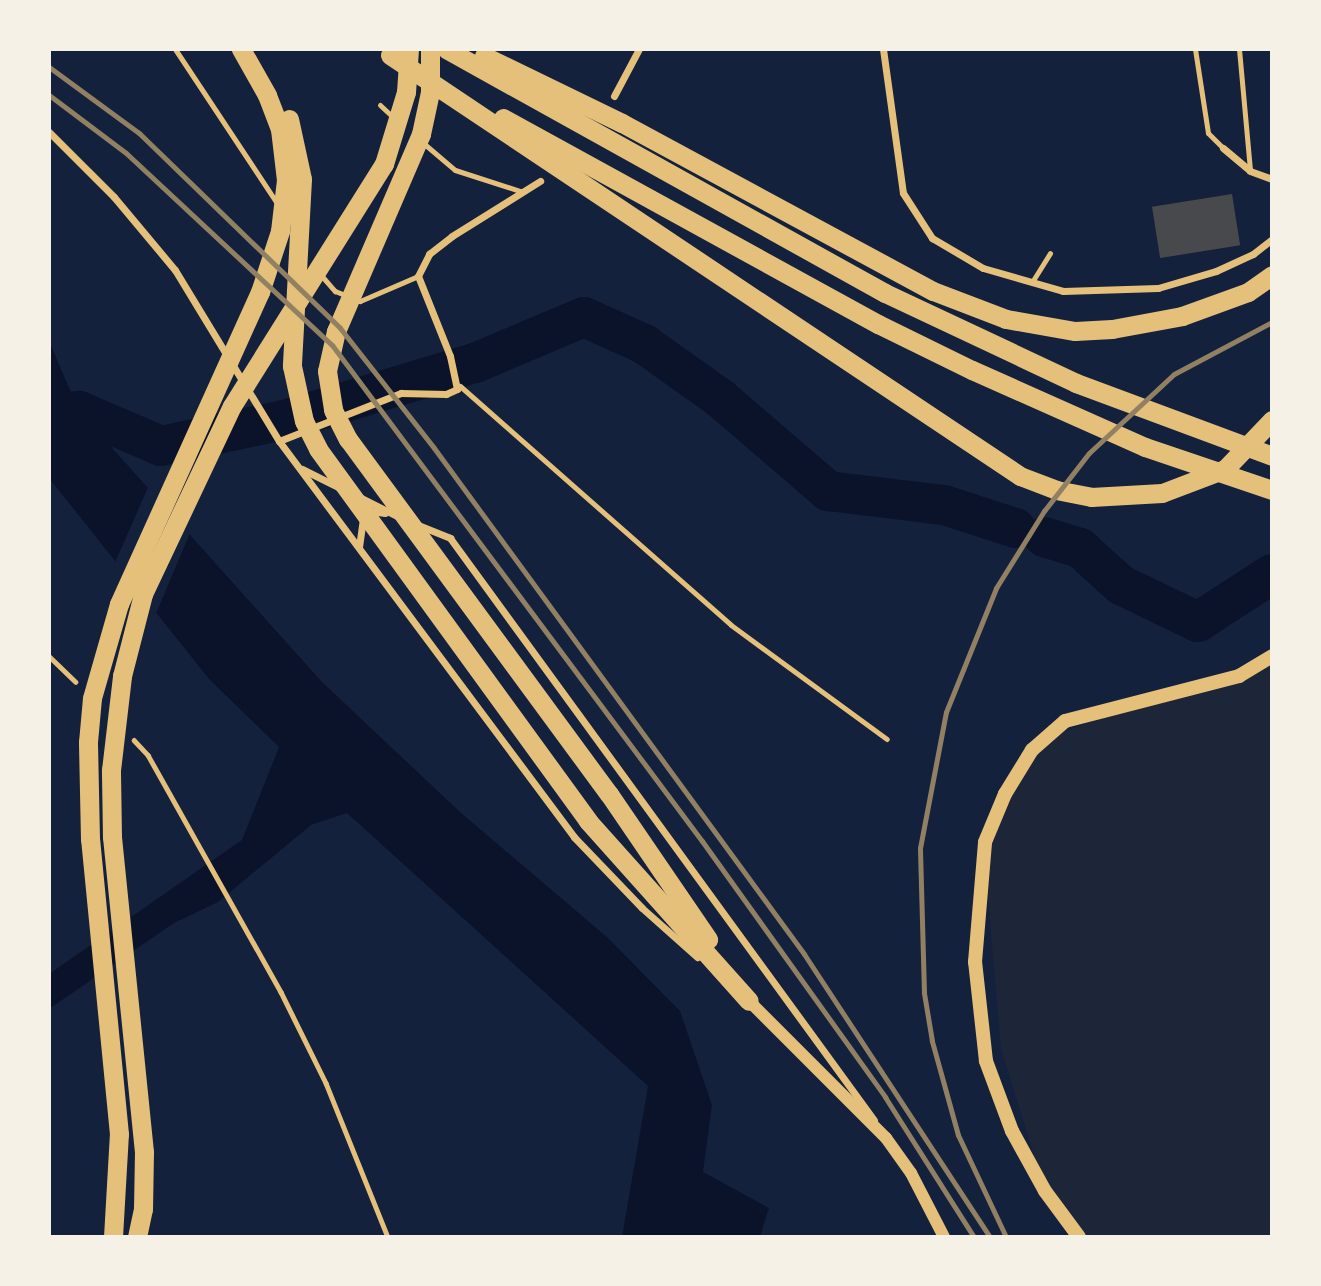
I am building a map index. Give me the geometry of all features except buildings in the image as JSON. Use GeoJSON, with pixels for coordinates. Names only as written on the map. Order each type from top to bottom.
{"type":"FeatureCollection","features":[{"type":"Feature","properties":{"kind":"highway"},"geometry":{"type":"LineString","coordinates":[[113,1237],[120,1185],[114,1079],[90,839],[88,742],[92,698],[119,604],[260,292],[280,231],[286,180],[279,128],[263,87],[241,49]]}},
{"type":"Feature","properties":{"kind":"highway"},"geometry":{"type":"LineString","coordinates":[[254,49],[276,83],[298,151],[301,210],[290,336],[295,390],[304,421],[345,490],[436,608],[588,821],[749,1001]]}},
{"type":"Feature","properties":{"kind":"highway"},"geometry":{"type":"LineString","coordinates":[[137,1237],[143,1209],[144,1152],[112,837],[111,770],[115,714],[143,594],[232,406],[384,164],[407,92],[409,49]]}},
{"type":"Feature","properties":{"kind":"highway"},"geometry":{"type":"LineString","coordinates":[[430,49],[430,92],[421,134],[350,293],[327,371],[333,410],[348,439],[609,794],[749,1001]]}},
{"type":"Feature","properties":{"kind":"highway"},"geometry":{"type":"LineString","coordinates":[[446,49],[885,293],[1173,422],[1272,456]]}},
{"type":"Feature","properties":{"kind":"highway"},"geometry":{"type":"LineString","coordinates":[[468,49],[622,123],[933,290],[1006,319],[1075,331],[1112,329],[1182,316],[1248,292],[1272,275]]}},
{"type":"Feature","properties":{"kind":"highway"},"geometry":{"type":"LineString","coordinates":[[384,52],[878,324],[972,370],[1145,447],[1272,490]]}},
{"type":"Feature","properties":{"kind":"highway"},"geometry":{"type":"LineString","coordinates":[[384,52],[1020,476],[1056,491],[1091,497],[1162,493],[1199,481],[1224,469],[1272,420]]}},
{"type":"Feature","properties":{"kind":"main road"},"geometry":{"type":"LineString","coordinates":[[1079,1237],[1045,1191],[1012,1131],[986,1062],[975,962],[985,842],[1005,794],[1032,750],[1065,721],[1239,676],[1272,656]]}},
{"type":"Feature","properties":{"kind":"street"},"geometry":{"type":"LineString","coordinates":[[614,96],[639,49]]}},
{"type":"Feature","properties":{"kind":"street"},"geometry":{"type":"LineString","coordinates":[[883,49],[903,193],[915,217],[932,237],[983,268],[1063,291],[1158,288],[1241,260],[1272,239]]}},
{"type":"Feature","properties":{"kind":"street"},"geometry":{"type":"LineString","coordinates":[[49,132],[114,197],[174,270],[298,467],[574,837],[642,908],[749,1001],[886,1138]]}},
{"type":"Feature","properties":{"kind":"street"},"geometry":{"type":"LineString","coordinates":[[1223,148],[1250,171],[1272,180]]}},
{"type":"Feature","properties":{"kind":"street"},"geometry":{"type":"LineString","coordinates":[[279,440],[401,393],[446,394],[460,386],[418,276],[429,254],[540,181]]}},
{"type":"Feature","properties":{"kind":"street"},"geometry":{"type":"LineString","coordinates":[[298,467],[393,514],[450,538],[842,1070],[911,1173],[944,1237]]}},
{"type":"Feature","properties":{"kind":"street"},"geometry":{"type":"LineString","coordinates":[[359,547],[363,517],[371,511],[393,514]]}},
{"type":"Feature","properties":{"kind":"lane"},"geometry":{"type":"LineString","coordinates":[[175,49],[267,187],[315,269],[335,291],[360,300],[418,276]]}},
{"type":"Feature","properties":{"kind":"lane"},"geometry":{"type":"LineString","coordinates":[[1195,49],[1208,133],[1223,148]]}},
{"type":"Feature","properties":{"kind":"lane"},"geometry":{"type":"LineString","coordinates":[[1239,49],[1250,171]]}},
{"type":"Feature","properties":{"kind":"lane"},"geometry":{"type":"LineString","coordinates":[[380,106],[455,170],[523,192]]}},
{"type":"Feature","properties":{"kind":"lane"},"geometry":{"type":"LineString","coordinates":[[1032,282],[1050,253]]}},
{"type":"Feature","properties":{"kind":"lane"},"geometry":{"type":"LineString","coordinates":[[460,386],[731,625],[887,739]]}},
{"type":"Feature","properties":{"kind":"path"},"geometry":{"type":"LineString","coordinates":[[183,818],[243,917],[326,1083],[388,1237]]}},
{"type":"Feature","properties":{"kind":"shaded area"},"geometry":{"type":"Polygon","coordinates":[[[49,341],[79,411],[322,682],[460,812],[608,938],[680,1011],[712,1105],[703,1172],[769,1208],[760,1237],[622,1237],[648,1086],[347,813],[311,825],[218,902],[174,923],[49,1009],[49,974],[242,840],[279,747],[209,679],[49,478],[49,341]]]}},
{"type":"Feature","properties":{"kind":"shaded area"},"geometry":{"type":"Polygon","coordinates":[[[1272,659],[1272,1237],[1089,1237],[1045,1191],[1001,1048],[984,852],[1031,743],[1272,659]]]}},
{"type":"Feature","properties":{"kind":"pier"},"geometry":{"type":"Polygon","coordinates":[[[149,485],[190,533],[155,616],[114,565],[149,485]]]}},
{"type":"Feature","properties":{"kind":"waterway"},"geometry":{"type":"LineString","coordinates":[[49,414],[79,411],[161,446],[288,419],[475,363],[584,317],[644,344],[720,398],[828,491],[944,505],[1015,528]]}},
{"type":"Feature","properties":{"kind":"waterway"},"geometry":{"type":"LineString","coordinates":[[1044,537],[1080,548],[1121,585],[1198,622],[1272,574]]}},
{"type":"Feature","properties":{"kind":"railway"},"geometry":{"type":"LineString","coordinates":[[49,67],[139,133],[340,328],[434,448],[804,954],[990,1237]]}},
{"type":"Feature","properties":{"kind":"railway"},"geometry":{"type":"LineString","coordinates":[[49,95],[126,153],[332,345],[702,841],[885,1097],[974,1237]]}},
{"type":"Feature","properties":{"kind":"railway"},"geometry":{"type":"LineString","coordinates":[[1006,1237],[958,1135],[932,1041],[924,993],[920,848],[946,712],[996,588],[1044,511],[1089,453],[1174,374],[1272,322]]}}]}
